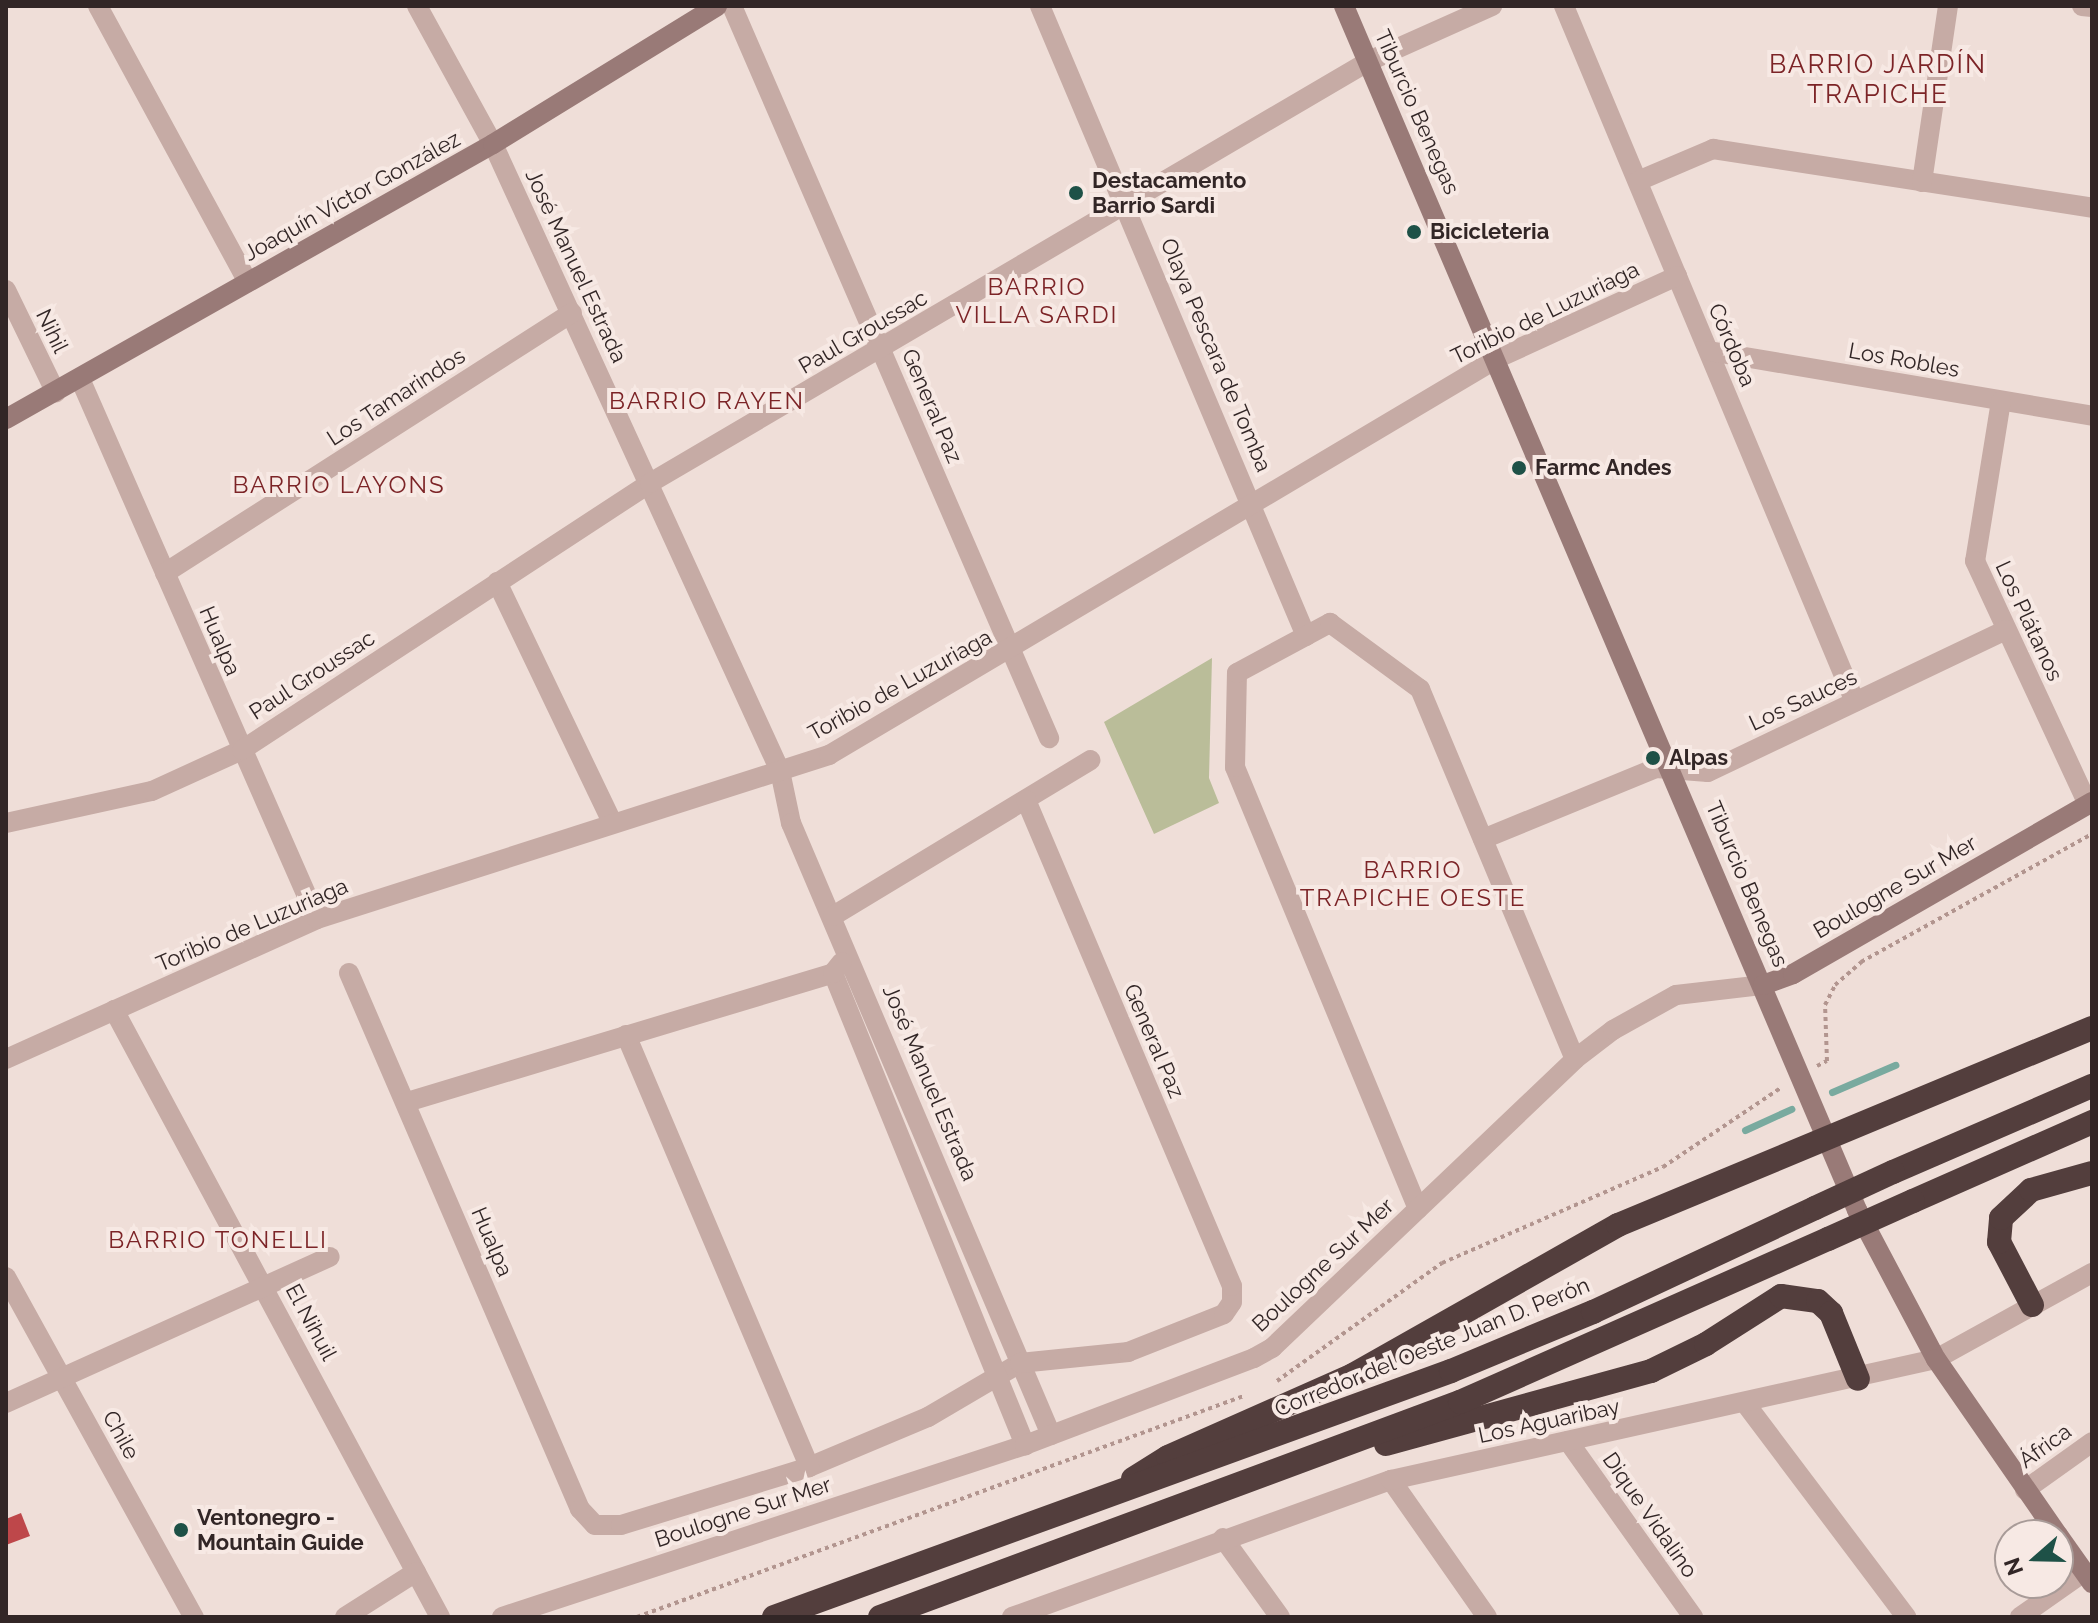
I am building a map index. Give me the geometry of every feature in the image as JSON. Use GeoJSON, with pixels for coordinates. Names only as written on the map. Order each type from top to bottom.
{"type":"FeatureCollection","features":[{"type":"Feature","properties":{"kind":"highway"},"geometry":{"type":"LineString","coordinates":[[1094,1503],[1168,1457],[1353,1375],[1618,1225],[2092,1028]]}},
{"type":"Feature","properties":{"kind":"highway","name":"Corredor del Oeste Juan D. Perón"},"geometry":{"type":"LineString","coordinates":[[774,1617],[1094,1503],[1465,1365],[2092,1086]]}},
{"type":"Feature","properties":{"kind":"highway"},"geometry":{"type":"LineString","coordinates":[[880,1617],[1460,1402],[2092,1122]]}},
{"type":"Feature","properties":{"kind":"highway"},"geometry":{"type":"LineString","coordinates":[[2032,1305],[1999,1242],[2001,1218],[2031,1190],[2092,1173]]}},
{"type":"Feature","properties":{"kind":"highway"},"geometry":{"type":"LineString","coordinates":[[1257,1479],[1606,1387],[1706,1344],[1781,1296],[1808,1298],[1831,1313],[1858,1379]]}},
{"type":"Feature","properties":{"kind":"main road","name":"Joaquín Víctor González"},"geometry":{"type":"LineString","coordinates":[[6,419],[81,381],[248,282],[493,144],[717,6]]}},
{"type":"Feature","properties":{"kind":"main road","name":"Tiburcio Benegas"},"geometry":{"type":"LineString","coordinates":[[1344,6],[1498,358],[1826,1138],[1883,1265],[1936,1359],[2046,1519]]}},
{"type":"Feature","properties":{"kind":"main road","name":"Boulogne Sur Mer"},"geometry":{"type":"LineString","coordinates":[[1763,985],[1793,974],[2090,803]]}},
{"type":"Feature","properties":{"kind":"main road","name":"Tiburcio Benegas"},"geometry":{"type":"LineString","coordinates":[[2074,1557],[2088,1577]]}},
{"type":"Feature","properties":{"kind":"street"},"geometry":{"type":"LineString","coordinates":[[98,6],[248,282]]}},
{"type":"Feature","properties":{"kind":"street","name":"José Manuel Estrada"},"geometry":{"type":"LineString","coordinates":[[417,6],[493,144],[780,771],[791,823],[850,953],[1051,1435]]}},
{"type":"Feature","properties":{"kind":"street","name":"General Paz"},"geometry":{"type":"LineString","coordinates":[[732,6],[1049,738]]}},
{"type":"Feature","properties":{"kind":"street","name":"Olaya Pescara de Tomba"},"geometry":{"type":"LineString","coordinates":[[1040,6],[1127,205],[1306,636]]}},
{"type":"Feature","properties":{"kind":"street","name":"Paul Groussac"},"geometry":{"type":"LineString","coordinates":[[6,823],[152,791],[242,750],[650,483],[1369,61],[1492,6]]}},
{"type":"Feature","properties":{"kind":"street","name":"Córdoba"},"geometry":{"type":"LineString","coordinates":[[1564,6],[1855,702]]}},
{"type":"Feature","properties":{"kind":"street"},"geometry":{"type":"LineString","coordinates":[[1922,182],[1948,6]]}},
{"type":"Feature","properties":{"kind":"street"},"geometry":{"type":"LineString","coordinates":[[2082,6],[2092,7]]}},
{"type":"Feature","properties":{"kind":"street"},"geometry":{"type":"LineString","coordinates":[[1638,181],[1713,149],[2092,208]]}},
{"type":"Feature","properties":{"kind":"street","name":"Toribio de Luzuriaga"},"geometry":{"type":"LineString","coordinates":[[6,1059],[317,919],[829,755],[1012,651],[1498,358],[1677,276]]}},
{"type":"Feature","properties":{"kind":"street","name":"Nihil"},"geometry":{"type":"LineString","coordinates":[[6,290],[56,393]]}},
{"type":"Feature","properties":{"kind":"street","name":"Los Tamarindos"},"geometry":{"type":"LineString","coordinates":[[165,573],[572,313]]}},
{"type":"Feature","properties":{"kind":"street","name":"Los Robles"},"geometry":{"type":"LineString","coordinates":[[1709,351],[2092,416]]}},
{"type":"Feature","properties":{"kind":"street","name":"Hualpa"},"geometry":{"type":"LineString","coordinates":[[81,381],[317,919]]}},
{"type":"Feature","properties":{"kind":"street","name":"Los Plátanos"},"geometry":{"type":"LineString","coordinates":[[2001,401],[1975,561],[2090,803]]}},
{"type":"Feature","properties":{"kind":"street"},"geometry":{"type":"LineString","coordinates":[[497,582],[612,822]]}},
{"type":"Feature","properties":{"kind":"street"},"geometry":{"type":"LineString","coordinates":[[1418,1209],[1235,767],[1237,673],[1330,623],[1420,689],[1575,1059]]}},
{"type":"Feature","properties":{"kind":"street","name":"Los Sauces"},"geometry":{"type":"LineString","coordinates":[[1483,839],[1640,773],[1672,767],[1708,772],[2006,630]]}},
{"type":"Feature","properties":{"kind":"street"},"geometry":{"type":"LineString","coordinates":[[833,916],[1091,760]]}},
{"type":"Feature","properties":{"kind":"street","name":"General Paz"},"geometry":{"type":"LineString","coordinates":[[1020,1363],[1128,1352],[1224,1314],[1232,1302],[1232,1286],[1026,800]]}},
{"type":"Feature","properties":{"kind":"street"},"geometry":{"type":"LineString","coordinates":[[407,1102],[833,973],[850,953]]}},
{"type":"Feature","properties":{"kind":"street","name":"Hualpa"},"geometry":{"type":"LineString","coordinates":[[349,973],[580,1509],[595,1525],[621,1525],[809,1467]]}},
{"type":"Feature","properties":{"kind":"street"},"geometry":{"type":"LineString","coordinates":[[833,973],[1025,1445]]}},
{"type":"Feature","properties":{"kind":"street","name":"Boulogne Sur Mer"},"geometry":{"type":"LineString","coordinates":[[502,1617],[1025,1445],[1272,1348],[1575,1059],[1633,1016],[1676,995],[1763,985]]}},
{"type":"Feature","properties":{"kind":"street","name":"El Nihuil"},"geometry":{"type":"LineString","coordinates":[[114,1010],[440,1617]]}},
{"type":"Feature","properties":{"kind":"street"},"geometry":{"type":"LineString","coordinates":[[626,1035],[809,1467],[928,1417],[995,1374],[1020,1363]]}},
{"type":"Feature","properties":{"kind":"street"},"geometry":{"type":"LineString","coordinates":[[6,1403],[63,1380],[330,1257]]}},
{"type":"Feature","properties":{"kind":"street","name":"Los Aguaribay"},"geometry":{"type":"LineString","coordinates":[[1012,1617],[1223,1538],[1391,1480],[1858,1379],[1936,1359],[2092,1273]]}},
{"type":"Feature","properties":{"kind":"street","name":"Chile"},"geometry":{"type":"LineString","coordinates":[[6,1277],[194,1617]]}},
{"type":"Feature","properties":{"kind":"street"},"geometry":{"type":"LineString","coordinates":[[1745,1403],[1906,1617]]}},
{"type":"Feature","properties":{"kind":"street","name":"Dique Vidalino"},"geometry":{"type":"LineString","coordinates":[[1568,1441],[1693,1617]]}},
{"type":"Feature","properties":{"kind":"street","name":"África"},"geometry":{"type":"LineString","coordinates":[[2025,1490],[2092,1442]]}},
{"type":"Feature","properties":{"kind":"street"},"geometry":{"type":"LineString","coordinates":[[1391,1480],[1487,1617]]}},
{"type":"Feature","properties":{"kind":"street"},"geometry":{"type":"LineString","coordinates":[[1223,1538],[1280,1617]]}},
{"type":"Feature","properties":{"kind":"street"},"geometry":{"type":"LineString","coordinates":[[345,1617],[416,1572]]}},
{"type":"Feature","properties":{"kind":"street"},"geometry":{"type":"LineString","coordinates":[[2020,1617],[2088,1577]]}},
{"type":"Feature","properties":{"kind":"street"},"geometry":{"type":"LineString","coordinates":[[1062,1599],[1074,1617]]}},
{"type":"Feature","properties":{"kind":"path"},"geometry":{"type":"LineString","coordinates":[[1269,1386],[1442,1263],[1663,1167],[1827,1061],[1825,1005],[1835,985],[1861,962],[2092,834]]}},
{"type":"Feature","properties":{"kind":"path"},"geometry":{"type":"LineString","coordinates":[[637,1617],[1247,1395]]}},
{"type":"Feature","properties":{"kind":"green space"},"geometry":{"type":"Polygon","coordinates":[[[1212,658],[1209,778],[1219,803],[1154,834],[1104,722],[1212,658]]]}},
{"type":"Feature","properties":{"kind":"building"},"geometry":{"type":"Polygon","coordinates":[[[21,1513],[30,1536],[6,1545],[6,1519],[21,1513]]]}},
{"type":"Feature","properties":{"kind":"waterway"},"geometry":{"type":"LineString","coordinates":[[1832,1092],[1895,1065]]}},
{"type":"Feature","properties":{"kind":"waterway"},"geometry":{"type":"LineString","coordinates":[[1745,1130],[1791,1109]]}},
{"type":"Feature","properties":{"kind":"place","name":"Destacamento Barrio Sardi"},"geometry":{"type":"Point","coordinates":[1076,193]}},
{"type":"Feature","properties":{"kind":"place","name":"Bicicleteria"},"geometry":{"type":"Point","coordinates":[1414,232]}},
{"type":"Feature","properties":{"kind":"place","name":"Farmc Andes"},"geometry":{"type":"Point","coordinates":[1519,468]}},
{"type":"Feature","properties":{"kind":"place","name":"Alpas"},"geometry":{"type":"Point","coordinates":[1653,758]}},
{"type":"Feature","properties":{"kind":"place","name":"Ventonegro - Mountain Guide"},"geometry":{"type":"Point","coordinates":[181,1530]}},
{"type":"Feature","properties":{"kind":"district","name":"BARRIO JARDÍN TRAPICHE"},"geometry":{"type":"Point","coordinates":[1878,80]}},
{"type":"Feature","properties":{"kind":"district","name":"BARRIO VILLA SARDI"},"geometry":{"type":"Point","coordinates":[1037,301]}},
{"type":"Feature","properties":{"kind":"district","name":"BARRIO RAYEN"},"geometry":{"type":"Point","coordinates":[707,401]}},
{"type":"Feature","properties":{"kind":"district","name":"BARRIO LAYONS"},"geometry":{"type":"Point","coordinates":[339,485]}},
{"type":"Feature","properties":{"kind":"district","name":"BARRIO TRAPICHE OESTE"},"geometry":{"type":"Point","coordinates":[1413,884]}},
{"type":"Feature","properties":{"kind":"district","name":"BARRIO TONELLI"},"geometry":{"type":"Point","coordinates":[218,1240]}}]}
